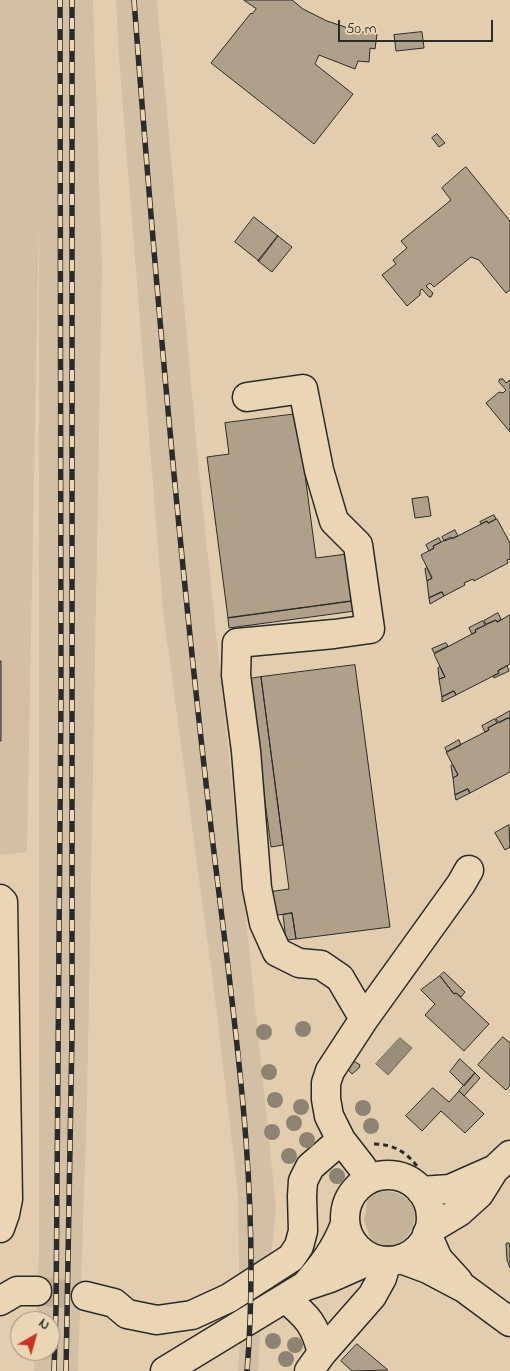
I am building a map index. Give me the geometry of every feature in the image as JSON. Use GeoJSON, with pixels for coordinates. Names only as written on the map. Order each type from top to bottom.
{"type":"FeatureCollection","features":[{"type":"Feature","properties":{"kind":"street"},"geometry":{"type":"LineString","coordinates":[[247,397],[303,389],[319,470],[334,522],[358,545],[370,628],[334,634],[237,643],[236,675],[246,751],[257,888],[264,923],[278,952],[299,963],[321,965],[340,978],[364,1019]]}},
{"type":"Feature","properties":{"kind":"street"},"geometry":{"type":"LineString","coordinates":[[368,1180],[362,1167],[341,1140],[329,1116],[326,1083],[330,1071],[364,1019],[461,884],[469,870]]}},
{"type":"Feature","properties":{"kind":"street"},"geometry":{"type":"LineString","coordinates":[[0,899],[2,902],[8,1199],[0,1228]]}},
{"type":"Feature","properties":{"kind":"street"},"geometry":{"type":"LineString","coordinates":[[86,1296],[114,1303],[127,1314],[156,1320],[192,1315],[229,1298],[291,1258],[299,1246],[303,1232],[303,1181],[310,1167],[341,1140]]}},
{"type":"Feature","properties":{"kind":"street"},"geometry":{"type":"LineString","coordinates":[[416,1186],[450,1189],[502,1162]]}},
{"type":"Feature","properties":{"kind":"street"},"geometry":{"type":"LineString","coordinates":[[428,1232],[459,1212],[478,1194],[502,1162]]}},
{"type":"Feature","properties":{"kind":"street"},"geometry":{"type":"LineString","coordinates":[[165,1371],[295,1293],[330,1278],[387,1259],[417,1249],[428,1232],[430,1209],[426,1199],[416,1186],[401,1177],[379,1176],[357,1187],[345,1211],[345,1224],[348,1236],[354,1245],[363,1253],[387,1259],[428,1269],[464,1288],[510,1322]]}},
{"type":"Feature","properties":{"kind":"street"},"geometry":{"type":"LineString","coordinates":[[295,1293],[330,1254],[339,1241],[345,1224]]}},
{"type":"Feature","properties":{"kind":"street"},"geometry":{"type":"LineString","coordinates":[[428,1232],[438,1259],[464,1288]]}},
{"type":"Feature","properties":{"kind":"street"},"geometry":{"type":"LineString","coordinates":[[316,1362],[372,1296],[382,1278],[387,1259]]}},
{"type":"Feature","properties":{"kind":"street"},"geometry":{"type":"LineString","coordinates":[[0,1301],[17,1291],[37,1291]]}},
{"type":"Feature","properties":{"kind":"street"},"geometry":{"type":"LineString","coordinates":[[295,1293],[304,1314],[314,1326],[316,1362]]}},
{"type":"Feature","properties":{"kind":"path"},"geometry":{"type":"LineString","coordinates":[[369,1145],[376,1144],[396,1148],[408,1155],[417,1166],[416,1186]]}},
{"type":"Feature","properties":{"kind":"shaded area"},"geometry":{"type":"Polygon","coordinates":[[[0,0],[93,0],[102,266],[87,1106],[78,1371],[34,1371],[34,1361],[60,1361],[60,1311],[36,1311],[39,1254],[39,215],[27,852],[0,855],[0,0]]]}},
{"type":"Feature","properties":{"kind":"shaded area"},"geometry":{"type":"Polygon","coordinates":[[[116,0],[157,0],[198,461],[276,1206],[271,1261],[264,1265],[258,1371],[238,1371],[244,1275],[239,1277],[238,1194],[214,990],[163,611],[116,0]]]}},
{"type":"Feature","properties":{"kind":"shaded area"},"geometry":{"type":"Polygon","coordinates":[[[400,1038],[412,1048],[388,1075],[376,1064],[400,1038]]]}},
{"type":"Feature","properties":{"kind":"shaded area"},"geometry":{"type":"Polygon","coordinates":[[[386,1191],[403,1196],[412,1205],[415,1217],[412,1229],[405,1239],[395,1245],[383,1245],[370,1238],[364,1220],[368,1199],[378,1192],[386,1191]]]}},
{"type":"Feature","properties":{"kind":"building"},"geometry":{"type":"Polygon","coordinates":[[[244,0],[292,0],[303,9],[327,21],[357,31],[377,34],[375,49],[370,48],[369,62],[358,61],[355,69],[319,55],[315,64],[353,94],[314,144],[211,63],[256,9],[244,0]]]}},
{"type":"Feature","properties":{"kind":"building"},"geometry":{"type":"Polygon","coordinates":[[[422,32],[424,48],[396,51],[394,35],[422,32]]]}},
{"type":"Feature","properties":{"kind":"building"},"geometry":{"type":"Polygon","coordinates":[[[437,134],[445,143],[439,147],[432,138],[437,134]]]}},
{"type":"Feature","properties":{"kind":"building"},"geometry":{"type":"Polygon","coordinates":[[[466,167],[510,221],[510,290],[506,293],[479,260],[471,257],[434,287],[430,283],[426,286],[433,293],[431,297],[422,289],[420,295],[407,306],[382,275],[396,264],[393,260],[407,248],[401,241],[451,200],[442,188],[466,167]]]}},
{"type":"Feature","properties":{"kind":"building"},"geometry":{"type":"Polygon","coordinates":[[[254,217],[278,236],[259,261],[235,242],[254,217]]]}},
{"type":"Feature","properties":{"kind":"building"},"geometry":{"type":"Polygon","coordinates":[[[278,236],[292,247],[272,272],[258,261],[278,236]]]}},
{"type":"Feature","properties":{"kind":"building"},"geometry":{"type":"Polygon","coordinates":[[[500,379],[503,379],[506,383],[510,380],[510,432],[486,403],[499,392],[503,393],[506,390],[499,382],[500,379]]]}},
{"type":"Feature","properties":{"kind":"building"},"geometry":{"type":"Polygon","coordinates":[[[297,414],[316,558],[347,554],[353,601],[228,618],[207,457],[229,454],[225,423],[297,414]]]}},
{"type":"Feature","properties":{"kind":"building"},"geometry":{"type":"Polygon","coordinates":[[[428,497],[431,516],[415,518],[412,499],[428,497]]]}},
{"type":"Feature","properties":{"kind":"building"},"geometry":{"type":"Polygon","coordinates":[[[494,515],[496,519],[481,524],[480,522],[494,515]]]}},
{"type":"Feature","properties":{"kind":"building"},"geometry":{"type":"Polygon","coordinates":[[[497,519],[510,543],[510,559],[507,560],[508,563],[474,581],[473,579],[464,583],[465,585],[444,596],[442,592],[429,598],[427,581],[432,578],[421,555],[434,548],[433,546],[451,537],[452,539],[487,521],[488,523],[497,519]]]}},
{"type":"Feature","properties":{"kind":"building"},"geometry":{"type":"Polygon","coordinates":[[[455,530],[458,536],[444,541],[442,537],[455,530]]]}},
{"type":"Feature","properties":{"kind":"building"},"geometry":{"type":"Polygon","coordinates":[[[439,538],[441,542],[433,546],[434,548],[429,551],[426,545],[439,538]]]}},
{"type":"Feature","properties":{"kind":"building"},"geometry":{"type":"Polygon","coordinates":[[[427,568],[432,578],[427,581],[425,569],[427,568]]]}},
{"type":"Feature","properties":{"kind":"building"},"geometry":{"type":"Polygon","coordinates":[[[442,592],[444,596],[430,604],[429,598],[442,592]]]}},
{"type":"Feature","properties":{"kind":"building"},"geometry":{"type":"Polygon","coordinates":[[[353,601],[355,611],[229,628],[228,618],[353,601]]]}},
{"type":"Feature","properties":{"kind":"building"},"geometry":{"type":"Polygon","coordinates":[[[498,613],[501,619],[497,622],[496,620],[486,624],[484,621],[498,613]]]}},
{"type":"Feature","properties":{"kind":"building"},"geometry":{"type":"Polygon","coordinates":[[[510,615],[510,664],[498,671],[499,673],[456,695],[454,691],[442,697],[439,679],[445,677],[434,654],[476,632],[475,630],[510,615]]]}},
{"type":"Feature","properties":{"kind":"building"},"geometry":{"type":"Polygon","coordinates":[[[483,621],[485,625],[475,630],[476,632],[472,634],[469,628],[483,621]]]}},
{"type":"Feature","properties":{"kind":"building"},"geometry":{"type":"Polygon","coordinates":[[[446,643],[448,646],[434,653],[432,649],[446,643]]]}},
{"type":"Feature","properties":{"kind":"building"},"geometry":{"type":"Polygon","coordinates":[[[1,661],[1,741],[0,741],[1,661]]]}},
{"type":"Feature","properties":{"kind":"building"},"geometry":{"type":"Polygon","coordinates":[[[355,665],[390,927],[296,939],[292,913],[271,916],[268,892],[289,889],[261,677],[355,665]]]}},
{"type":"Feature","properties":{"kind":"building"},"geometry":{"type":"Polygon","coordinates":[[[507,666],[509,671],[494,678],[493,676],[499,673],[498,671],[507,666]]]}},
{"type":"Feature","properties":{"kind":"building"},"geometry":{"type":"Polygon","coordinates":[[[440,667],[445,677],[439,679],[438,668],[440,667]]]}},
{"type":"Feature","properties":{"kind":"building"},"geometry":{"type":"Polygon","coordinates":[[[261,677],[283,845],[271,847],[249,679],[261,677]]]}},
{"type":"Feature","properties":{"kind":"building"},"geometry":{"type":"Polygon","coordinates":[[[454,691],[456,695],[442,702],[442,697],[454,691]]]}},
{"type":"Feature","properties":{"kind":"building"},"geometry":{"type":"Polygon","coordinates":[[[510,711],[510,719],[508,718],[499,723],[496,719],[510,711]]]}},
{"type":"Feature","properties":{"kind":"building"},"geometry":{"type":"Polygon","coordinates":[[[508,718],[510,719],[510,772],[470,793],[468,789],[455,795],[453,778],[458,775],[446,752],[508,718]]]}},
{"type":"Feature","properties":{"kind":"building"},"geometry":{"type":"Polygon","coordinates":[[[495,719],[497,723],[485,732],[482,726],[495,719]]]}},
{"type":"Feature","properties":{"kind":"building"},"geometry":{"type":"Polygon","coordinates":[[[459,740],[461,745],[447,752],[445,748],[459,740]]]}},
{"type":"Feature","properties":{"kind":"building"},"geometry":{"type":"Polygon","coordinates":[[[453,765],[458,775],[453,778],[451,766],[453,765]]]}},
{"type":"Feature","properties":{"kind":"building"},"geometry":{"type":"Polygon","coordinates":[[[468,789],[470,793],[456,800],[455,795],[468,789]]]}},
{"type":"Feature","properties":{"kind":"building"},"geometry":{"type":"Polygon","coordinates":[[[509,825],[510,847],[505,850],[495,833],[509,825]]]}},
{"type":"Feature","properties":{"kind":"building"},"geometry":{"type":"Polygon","coordinates":[[[292,913],[296,939],[286,940],[283,915],[292,913]]]}},
{"type":"Feature","properties":{"kind":"building"},"geometry":{"type":"Polygon","coordinates":[[[444,972],[465,992],[461,997],[456,993],[454,994],[440,976],[444,972]]]}},
{"type":"Feature","properties":{"kind":"building"},"geometry":{"type":"Polygon","coordinates":[[[440,976],[454,994],[456,993],[489,1024],[464,1051],[425,1015],[435,1004],[421,990],[440,976]]]}},
{"type":"Feature","properties":{"kind":"building"},"geometry":{"type":"Polygon","coordinates":[[[503,1037],[510,1043],[510,1086],[506,1090],[478,1065],[503,1037]]]}},
{"type":"Feature","properties":{"kind":"building"},"geometry":{"type":"Polygon","coordinates":[[[460,1059],[475,1073],[464,1086],[450,1072],[460,1059]]]}},
{"type":"Feature","properties":{"kind":"building"},"geometry":{"type":"Polygon","coordinates":[[[352,1060],[360,1065],[352,1074],[346,1067],[352,1060]]]}},
{"type":"Feature","properties":{"kind":"building"},"geometry":{"type":"Polygon","coordinates":[[[475,1073],[480,1078],[464,1096],[459,1091],[475,1073]]]}},
{"type":"Feature","properties":{"kind":"building"},"geometry":{"type":"Polygon","coordinates":[[[433,1088],[449,1102],[459,1091],[484,1114],[465,1133],[441,1111],[422,1131],[406,1116],[433,1088]]]}},
{"type":"Feature","properties":{"kind":"building"},"geometry":{"type":"Polygon","coordinates":[[[509,1243],[510,1268],[507,1260],[506,1244],[509,1243]]]}},
{"type":"Feature","properties":{"kind":"building"},"geometry":{"type":"Polygon","coordinates":[[[357,1344],[388,1370],[352,1371],[341,1361],[357,1344]]]}},
{"type":"Feature","properties":{"kind":"tunnel"},"geometry":{"type":"LineString","coordinates":[[37,1291],[86,1296]]}},
{"type":"Feature","properties":{"kind":"railway"},"geometry":{"type":"LineString","coordinates":[[54,1371],[61,696],[60,0]]}},
{"type":"Feature","properties":{"kind":"railway"},"geometry":{"type":"LineString","coordinates":[[66,1371],[72,1035],[72,0]]}},
{"type":"Feature","properties":{"kind":"railway"},"geometry":{"type":"LineString","coordinates":[[134,0],[176,496],[196,693],[241,1081],[247,1153],[251,1298],[247,1371]]}}]}
